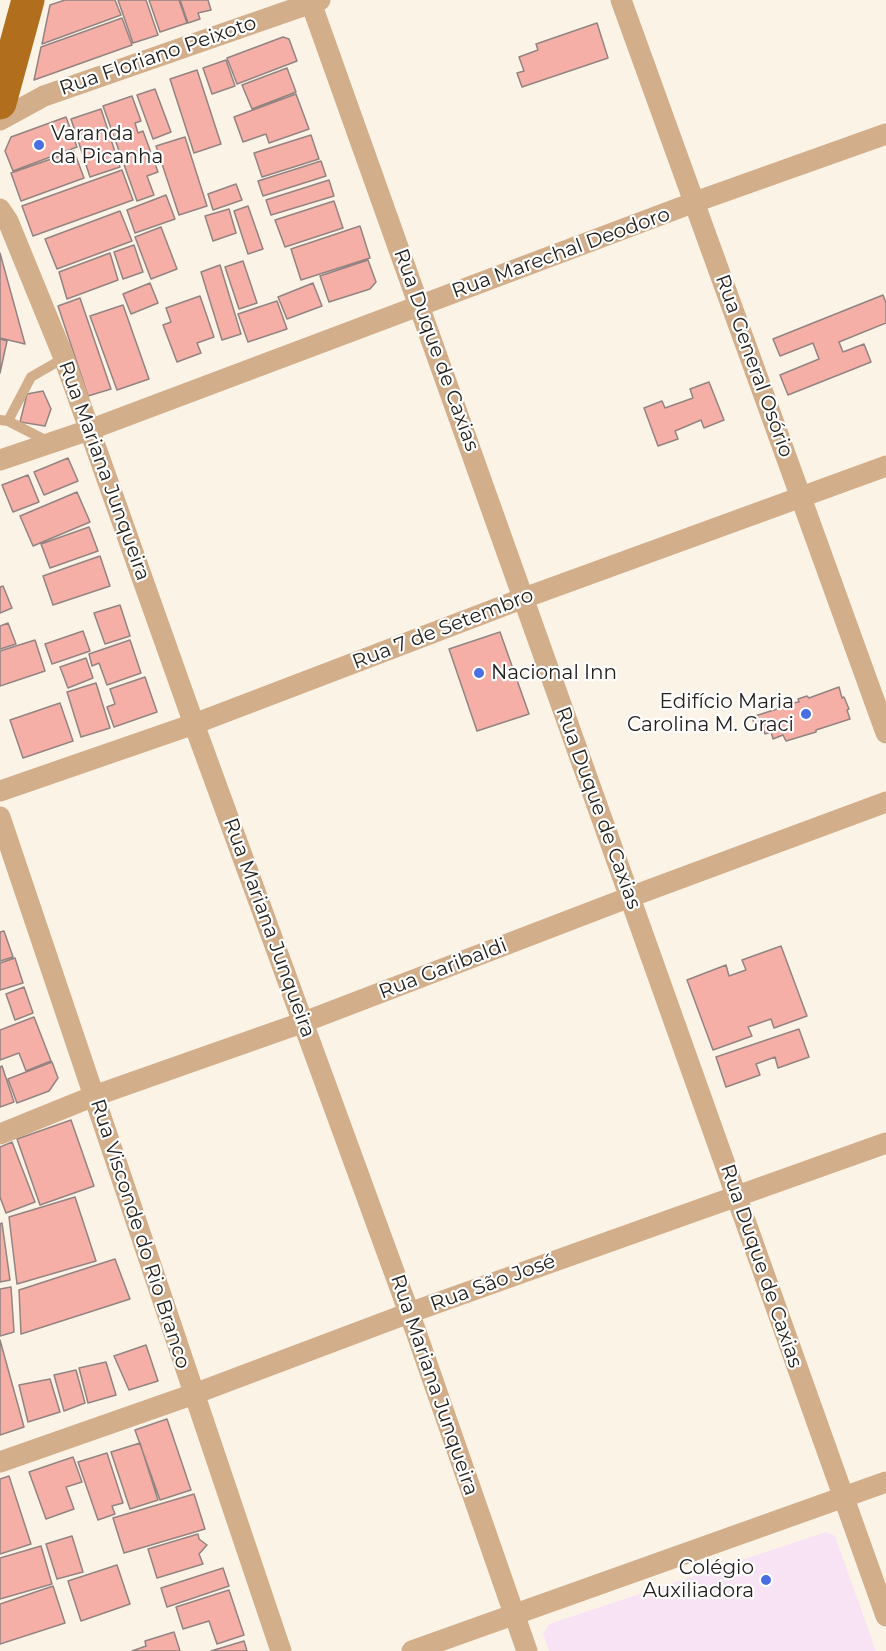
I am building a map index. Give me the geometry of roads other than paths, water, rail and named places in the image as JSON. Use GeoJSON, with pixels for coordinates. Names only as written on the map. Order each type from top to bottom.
{"type":"FeatureCollection","features":[{"type":"Feature","properties":{"kind":"main road"},"geometry":{"type":"LineString","coordinates":[[1,103],[28,0]]}},
{"type":"Feature","properties":{"kind":"street","name":"Rua General Osório"},"geometry":{"type":"LineString","coordinates":[[621,0],[886,733]]}},
{"type":"Feature","properties":{"kind":"street","name":"Rua Floriano Peixoto"},"geometry":{"type":"LineString","coordinates":[[1,103],[44,96],[314,1]]}},
{"type":"Feature","properties":{"kind":"street","name":"Rua Duque de Caxias"},"geometry":{"type":"LineString","coordinates":[[314,1],[886,1616]]}},
{"type":"Feature","properties":{"kind":"street","name":"Rua Marechal Deodoro"},"geometry":{"type":"LineString","coordinates":[[0,460],[89,430],[695,202],[886,134]]}},
{"type":"Feature","properties":{"kind":"street","name":"Rua Mariana Junqueira"},"geometry":{"type":"LineString","coordinates":[[0,209],[8,221],[64,358],[194,724],[409,1313],[527,1651]]}},
{"type":"Feature","properties":{"kind":"street","name":"Rua 7 de Setembro"},"geometry":{"type":"LineString","coordinates":[[0,791],[194,724],[524,598],[886,466]]}},
{"type":"Feature","properties":{"kind":"street","name":"Rua Garibaldi"},"geometry":{"type":"LineString","coordinates":[[0,1134],[94,1096],[304,1022],[886,802]]}},
{"type":"Feature","properties":{"kind":"street","name":"Rua Visconde do Rio Branco"},"geometry":{"type":"LineString","coordinates":[[0,817],[281,1651]]}},
{"type":"Feature","properties":{"kind":"street","name":"Rua São José"},"geometry":{"type":"LineString","coordinates":[[0,1462],[886,1143]]}},
{"type":"Feature","properties":{"kind":"street"},"geometry":{"type":"LineString","coordinates":[[412,1651],[886,1482]]}},
{"type":"Feature","properties":{"kind":"lane"},"geometry":{"type":"LineString","coordinates":[[51,443],[4,420],[31,376],[64,358]]}},
{"type":"Feature","properties":{"kind":"place","name":"Varanda da Picanha"},"geometry":{"type":"Point","coordinates":[39,145]}},
{"type":"Feature","properties":{"kind":"place","name":"Nacional Inn"},"geometry":{"type":"Point","coordinates":[479,673]}},
{"type":"Feature","properties":{"kind":"place","name":"Edifício Maria Carolina M. Graci"},"geometry":{"type":"Point","coordinates":[806,714]}},
{"type":"Feature","properties":{"kind":"place","name":"Colégio Auxiliadora"},"geometry":{"type":"Point","coordinates":[766,1580]}}]}
